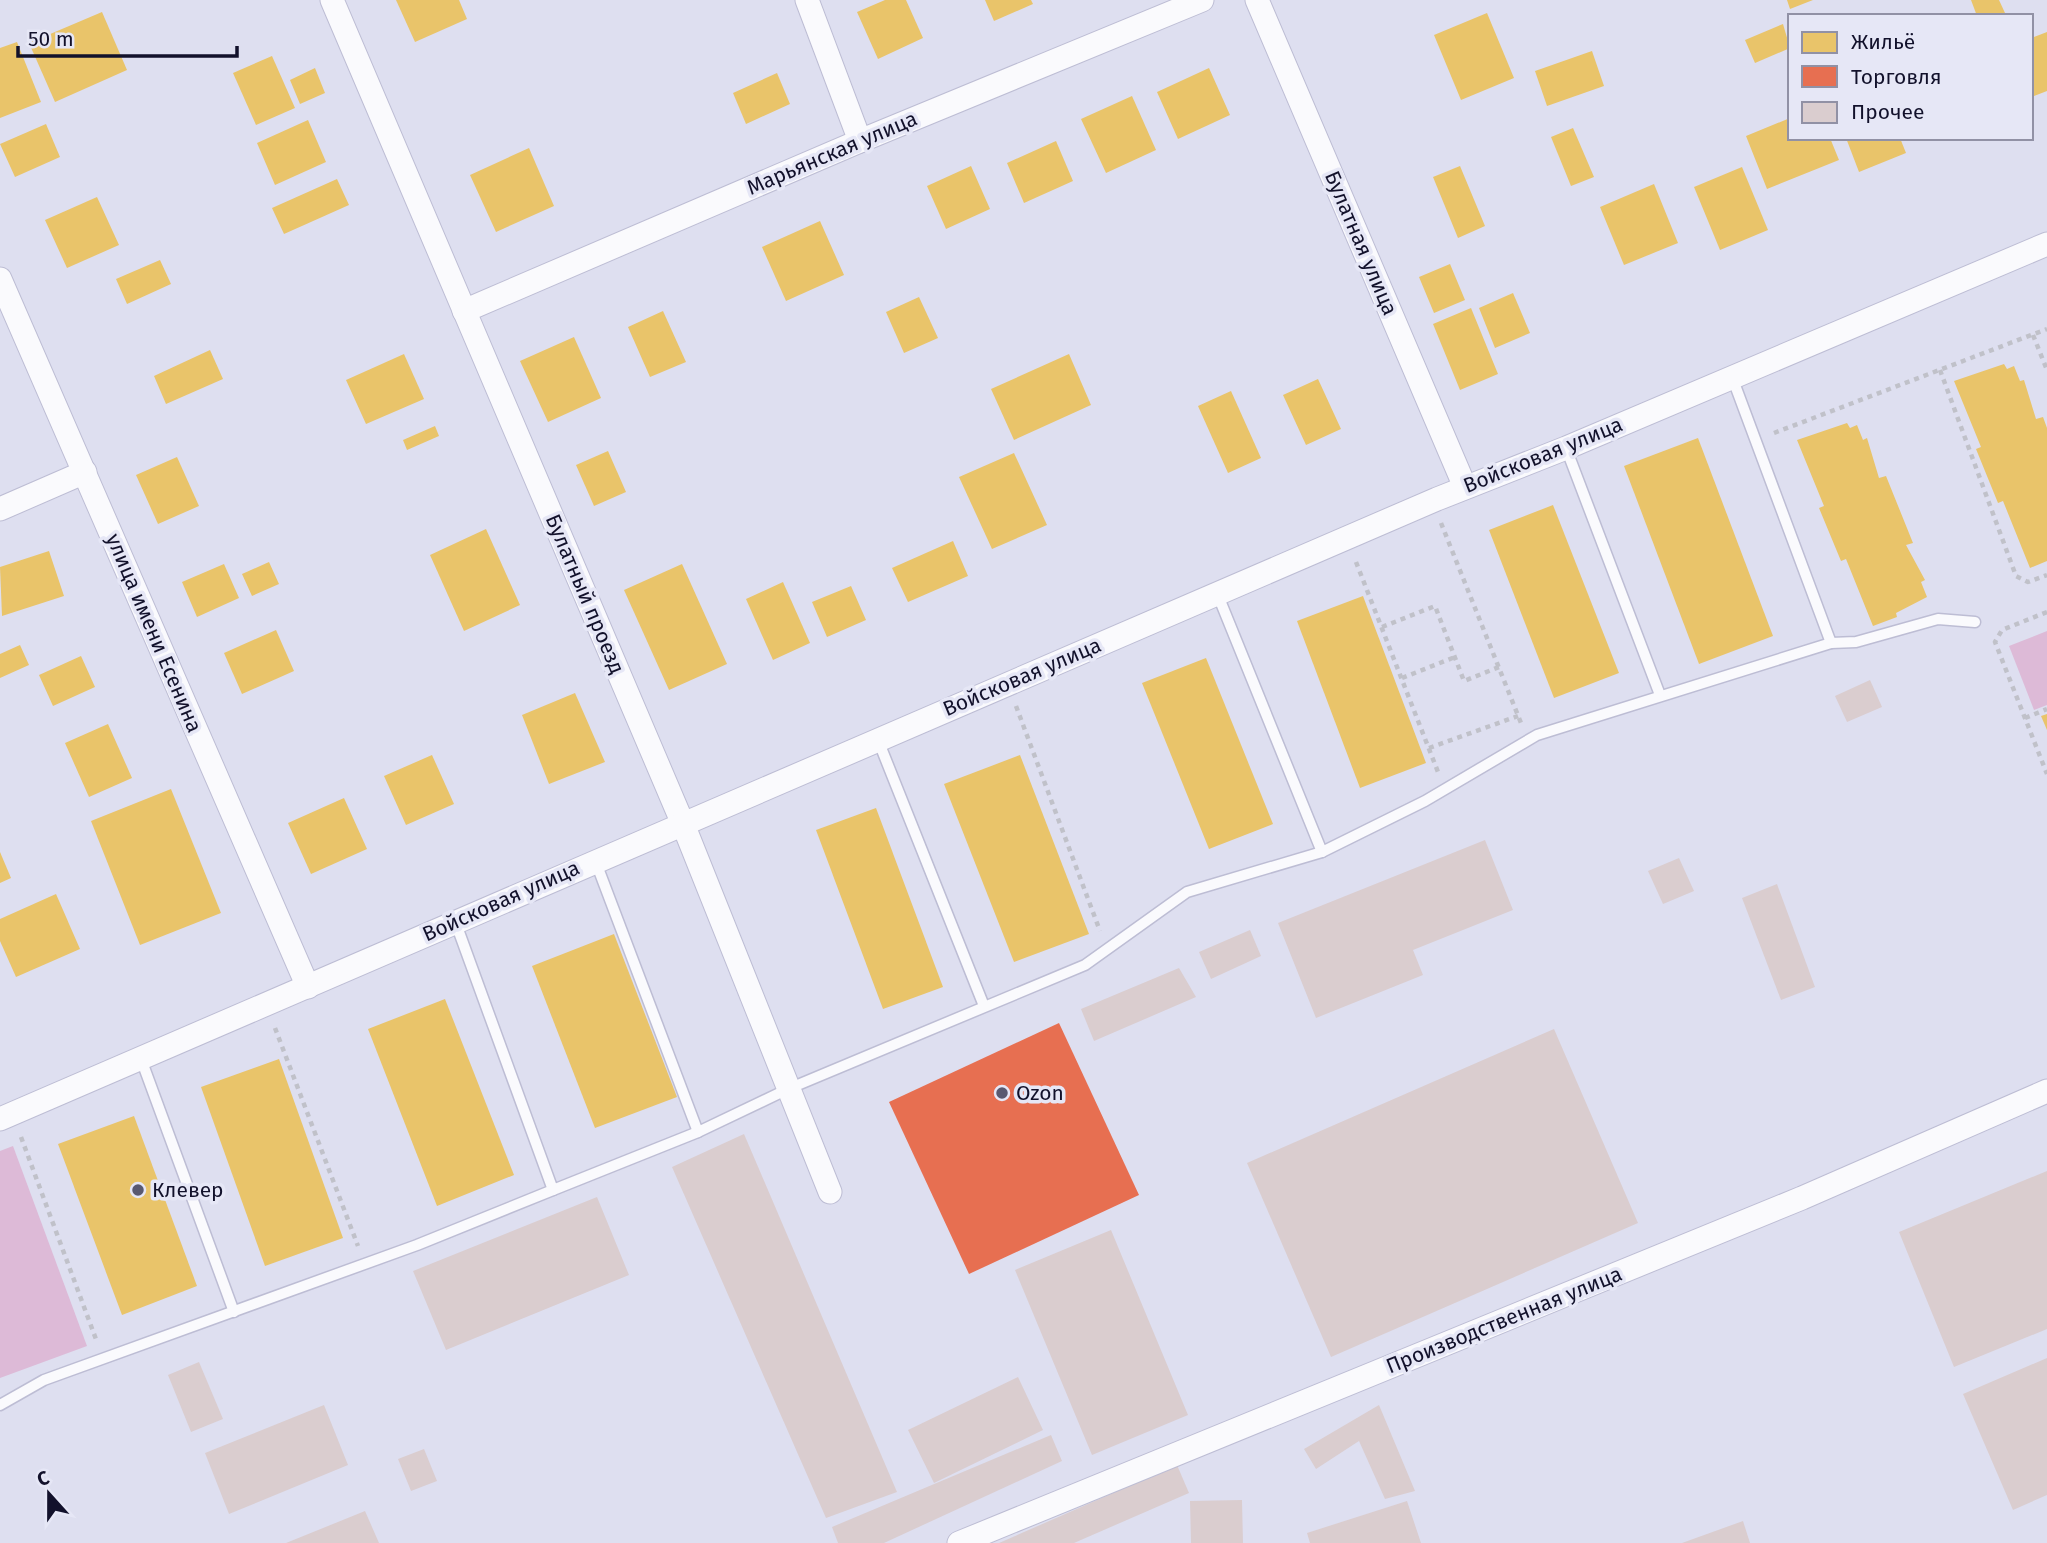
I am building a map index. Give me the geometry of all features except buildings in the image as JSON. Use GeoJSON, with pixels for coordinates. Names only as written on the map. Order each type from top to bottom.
{"type":"FeatureCollection","features":[{"type":"Feature","properties":{"kind":"street","name":"Булатный проезд"},"geometry":{"type":"LineString","coordinates":[[332,0],[684,824],[830,1192]]}},
{"type":"Feature","properties":{"kind":"street"},"geometry":{"type":"LineString","coordinates":[[807,0],[860,141]]}},
{"type":"Feature","properties":{"kind":"street","name":"Марьянская улица"},"geometry":{"type":"LineString","coordinates":[[464,311],[860,141],[1202,0]]}},
{"type":"Feature","properties":{"kind":"street","name":"Булатная улица"},"geometry":{"type":"LineString","coordinates":[[1257,0],[1465,487]]}},
{"type":"Feature","properties":{"kind":"street","name":"Войсковая улица"},"geometry":{"type":"LineString","coordinates":[[0,1118],[1465,487],[1566,448],[2047,244]]}},
{"type":"Feature","properties":{"kind":"street","name":"улица имени Есенина"},"geometry":{"type":"LineString","coordinates":[[0,279],[307,987]]}},
{"type":"Feature","properties":{"kind":"street"},"geometry":{"type":"LineString","coordinates":[[0,509],[85,472]]}},
{"type":"Feature","properties":{"kind":"street","name":"Производственная улица"},"geometry":{"type":"LineString","coordinates":[[959,1543],[1802,1198],[2047,1091]]}},
{"type":"Feature","properties":{"kind":"lane"},"geometry":{"type":"LineString","coordinates":[[1732,377],[1831,643]]}},
{"type":"Feature","properties":{"kind":"lane"},"geometry":{"type":"LineString","coordinates":[[1566,448],[1660,695]]}},
{"type":"Feature","properties":{"kind":"lane"},"geometry":{"type":"LineString","coordinates":[[1217,593],[1322,852]]}},
{"type":"Feature","properties":{"kind":"lane"},"geometry":{"type":"LineString","coordinates":[[0,1405],[44,1380],[365,1265],[698,1132],[788,1088],[1085,965],[1187,892],[1322,852],[1445,789],[1527,740],[1660,695],[1831,643],[1856,642],[1938,619],[1975,622]]}},
{"type":"Feature","properties":{"kind":"lane"},"geometry":{"type":"LineString","coordinates":[[878,740],[984,1006]]}},
{"type":"Feature","properties":{"kind":"lane"},"geometry":{"type":"LineString","coordinates":[[595,860],[698,1132]]}},
{"type":"Feature","properties":{"kind":"lane"},"geometry":{"type":"LineString","coordinates":[[455,921],[553,1190]]}},
{"type":"Feature","properties":{"kind":"lane"},"geometry":{"type":"LineString","coordinates":[[141,1059],[234,1312]]}},
{"type":"Feature","properties":{"kind":"path"},"geometry":{"type":"LineString","coordinates":[[1756,439],[2047,329]]}},
{"type":"Feature","properties":{"kind":"path"},"geometry":{"type":"LineString","coordinates":[[2033,335],[2047,370]]}},
{"type":"Feature","properties":{"kind":"path"},"geometry":{"type":"LineString","coordinates":[[1940,370],[2016,576],[2028,582],[2047,575]]}},
{"type":"Feature","properties":{"kind":"path"},"geometry":{"type":"LineString","coordinates":[[1441,522],[1527,740]]}},
{"type":"Feature","properties":{"kind":"path"},"geometry":{"type":"LineString","coordinates":[[1355,558],[1445,789]]}},
{"type":"Feature","properties":{"kind":"path"},"geometry":{"type":"LineString","coordinates":[[1382,627],[1435,606],[1464,681],[1499,667]]}},
{"type":"Feature","properties":{"kind":"path"},"geometry":{"type":"LineString","coordinates":[[2047,612],[2002,630],[1995,642],[2047,774]]}},
{"type":"Feature","properties":{"kind":"path"},"geometry":{"type":"LineString","coordinates":[[1402,678],[1455,657]]}},
{"type":"Feature","properties":{"kind":"path"},"geometry":{"type":"LineString","coordinates":[[1016,705],[1107,951]]}},
{"type":"Feature","properties":{"kind":"path"},"geometry":{"type":"LineString","coordinates":[[2025,718],[2047,709]]}},
{"type":"Feature","properties":{"kind":"path"},"geometry":{"type":"LineString","coordinates":[[1429,748],[1518,716]]}},
{"type":"Feature","properties":{"kind":"path"},"geometry":{"type":"LineString","coordinates":[[275,1027],[365,1265]]}},
{"type":"Feature","properties":{"kind":"path"},"geometry":{"type":"LineString","coordinates":[[19,1132],[104,1360]]}},
{"type":"Feature","properties":{"kind":"shaded area"},"geometry":{"type":"Polygon","coordinates":[[[2047,631],[2047,705],[2034,710],[2009,646],[2047,631]]]}},
{"type":"Feature","properties":{"kind":"shaded area"},"geometry":{"type":"Polygon","coordinates":[[[13,1146],[87,1346],[0,1378],[0,1151],[13,1146]]]}},
{"type":"Feature","properties":{"kind":"place","name":"Ozon"},"geometry":{"type":"Point","coordinates":[1002,1093]}},
{"type":"Feature","properties":{"kind":"place","name":"Клевер"},"geometry":{"type":"Point","coordinates":[138,1190]}}]}
